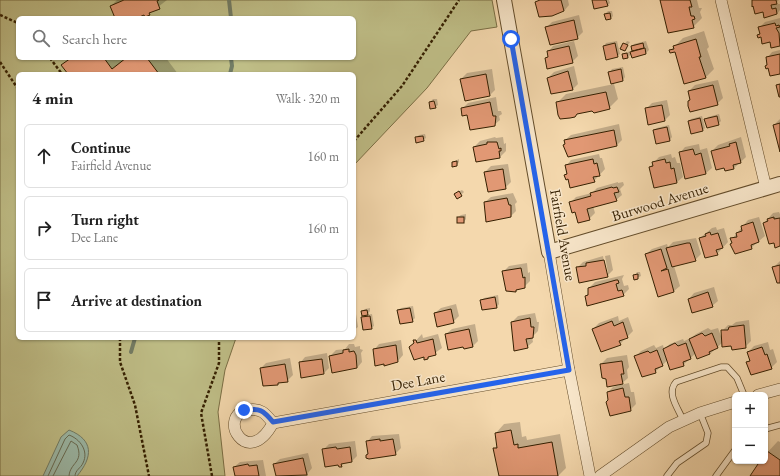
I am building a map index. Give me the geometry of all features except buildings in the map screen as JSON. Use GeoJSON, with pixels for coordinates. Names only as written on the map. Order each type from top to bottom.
{"type":"FeatureCollection","features":[{"type":"Feature","properties":{"kind":"street","name":"Fairfield Avenue"},"geometry":{"type":"LineString","coordinates":[[504,0],[569,370],[590,476]]}},
{"type":"Feature","properties":{"kind":"street"},"geometry":{"type":"LineString","coordinates":[[721,0],[766,188]]}},
{"type":"Feature","properties":{"kind":"street","name":"Burwood Avenue"},"geometry":{"type":"LineString","coordinates":[[549,252],[780,184]]}},
{"type":"Feature","properties":{"kind":"street","name":"Dee Lane"},"geometry":{"type":"LineString","coordinates":[[273,422],[569,370]]}},
{"type":"Feature","properties":{"kind":"street"},"geometry":{"type":"LineString","coordinates":[[768,392],[780,389]]}},
{"type":"Feature","properties":{"kind":"street"},"geometry":{"type":"LineString","coordinates":[[600,476],[653,438],[683,420],[732,403]]}},
{"type":"Feature","properties":{"kind":"lane"},"geometry":{"type":"LineString","coordinates":[[683,420],[671,393],[672,387],[676,382],[727,367],[736,378],[743,392]]}},
{"type":"Feature","properties":{"kind":"lane"},"geometry":{"type":"LineString","coordinates":[[668,476],[677,463],[706,443],[708,433],[700,413]]}},
{"type":"Feature","properties":{"kind":"lane"},"geometry":{"type":"LineString","coordinates":[[768,428],[780,425]]}},
{"type":"Feature","properties":{"kind":"lane"},"geometry":{"type":"LineString","coordinates":[[716,476],[732,454]]}},
{"type":"Feature","properties":{"kind":"path"},"geometry":{"type":"LineString","coordinates":[[356,139],[405,82],[458,0]]}},
{"type":"Feature","properties":{"kind":"path"},"geometry":{"type":"LineString","coordinates":[[0,14],[16,22]]}},
{"type":"Feature","properties":{"kind":"path"},"geometry":{"type":"LineString","coordinates":[[52,60],[60,72]]}},
{"type":"Feature","properties":{"kind":"path"},"geometry":{"type":"LineString","coordinates":[[0,62],[16,86]]}},
{"type":"Feature","properties":{"kind":"path"},"geometry":{"type":"LineString","coordinates":[[120,340],[120,362],[135,405],[149,476]]}},
{"type":"Feature","properties":{"kind":"path"},"geometry":{"type":"LineString","coordinates":[[212,476],[202,413],[219,363],[219,340]]}},
{"type":"Feature","properties":{"kind":"shaded area"},"geometry":{"type":"Polygon","coordinates":[[[0,0],[492,0],[497,27],[471,31],[427,88],[356,163],[356,72],[16,72],[16,340],[235,340],[225,370],[218,412],[225,476],[0,476],[0,0]]]}},
{"type":"Feature","properties":{"kind":"water"},"geometry":{"type":"Polygon","coordinates":[[[69,430],[77,434],[87,444],[88,456],[86,462],[77,476],[43,476],[61,437],[69,430]]]}},
{"type":"Feature","properties":{"kind":"waterway"},"geometry":{"type":"LineString","coordinates":[[229,0],[231,16]]}},
{"type":"Feature","properties":{"kind":"waterway"},"geometry":{"type":"LineString","coordinates":[[230,72],[231,60]]}},
{"type":"Feature","properties":{"kind":"waterway"},"geometry":{"type":"LineString","coordinates":[[131,352],[134,340]]}},
{"type":"Feature","properties":{"kind":"route"},"geometry":{"type":"LineString","coordinates":[[244,410],[255,408],[264,412],[273,422],[569,370],[511,39]]}}]}
